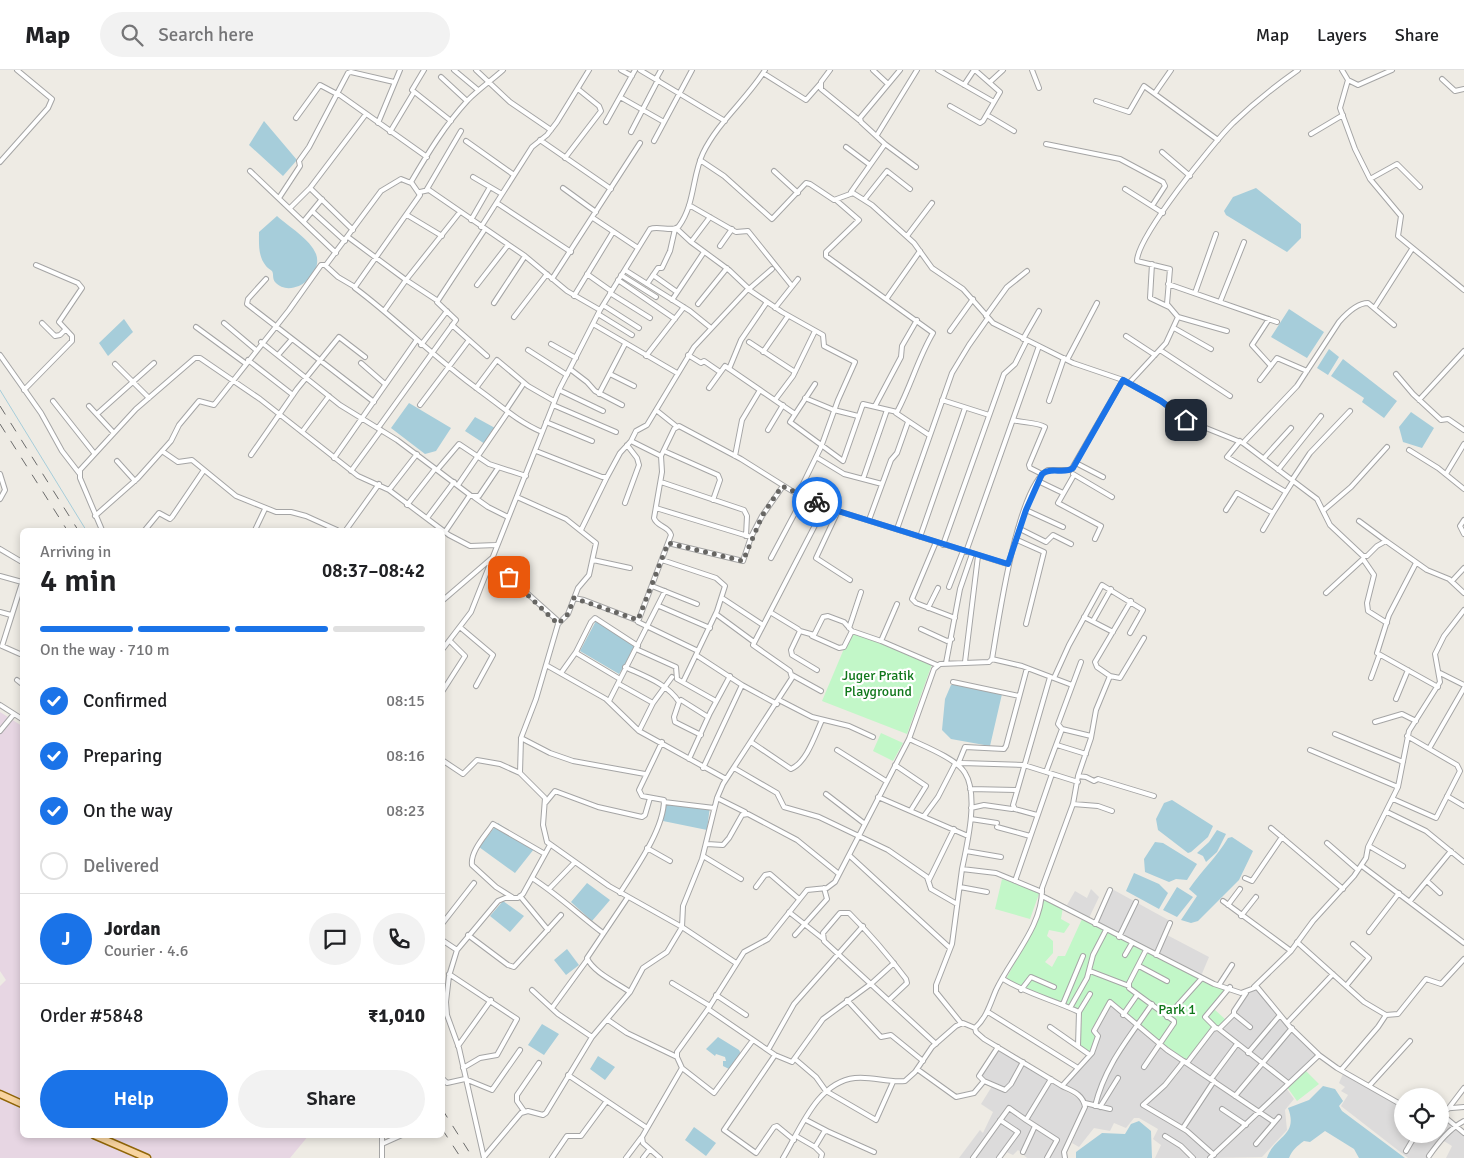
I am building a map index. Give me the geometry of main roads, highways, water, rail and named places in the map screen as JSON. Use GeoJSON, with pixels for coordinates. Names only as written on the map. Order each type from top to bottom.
{"type":"FeatureCollection","features":[{"type":"Feature","properties":{"kind":"main road"},"geometry":{"type":"LineString","coordinates":[[0,1094],[20,1103]]}},
{"type":"Feature","properties":{"kind":"main road"},"geometry":{"type":"LineString","coordinates":[[101,1138],[147,1158]]}},
{"type":"Feature","properties":{"kind":"water"},"geometry":{"type":"Polygon","coordinates":[[[264,121],[297,160],[283,176],[249,145],[264,121]]]}},
{"type":"Feature","properties":{"kind":"water"},"geometry":{"type":"Polygon","coordinates":[[[1256,188],[1301,224],[1301,238],[1287,252],[1226,215],[1224,211],[1233,197],[1256,188]]]}},
{"type":"Feature","properties":{"kind":"water"},"geometry":{"type":"Polygon","coordinates":[[[277,216],[304,238],[316,254],[317,262],[311,277],[297,287],[282,287],[275,282],[272,271],[266,267],[260,254],[259,232],[277,216]]]}},
{"type":"Feature","properties":{"kind":"water"},"geometry":{"type":"Polygon","coordinates":[[[1289,309],[1324,332],[1307,358],[1271,337],[1289,309]]]}},
{"type":"Feature","properties":{"kind":"water"},"geometry":{"type":"Polygon","coordinates":[[[124,319],[133,332],[108,356],[99,343],[124,319]]]}},
{"type":"Feature","properties":{"kind":"water"},"geometry":{"type":"Polygon","coordinates":[[[1329,349],[1339,357],[1328,375],[1317,368],[1329,349]]]}},
{"type":"Feature","properties":{"kind":"water"},"geometry":{"type":"Polygon","coordinates":[[[1343,359],[1397,401],[1384,418],[1362,402],[1364,398],[1331,376],[1343,359]]]}},
{"type":"Feature","properties":{"kind":"water"},"geometry":{"type":"Polygon","coordinates":[[[409,403],[451,428],[436,451],[425,454],[391,428],[409,403]]]}},
{"type":"Feature","properties":{"kind":"water"},"geometry":{"type":"Polygon","coordinates":[[[1411,412],[1434,428],[1422,448],[1403,442],[1399,427],[1411,412]]]}},
{"type":"Feature","properties":{"kind":"water"},"geometry":{"type":"Polygon","coordinates":[[[475,417],[495,428],[485,444],[465,431],[475,417]]]}},
{"type":"Feature","properties":{"kind":"water"},"geometry":{"type":"Polygon","coordinates":[[[597,619],[637,645],[619,674],[580,651],[597,619]]]}},
{"type":"Feature","properties":{"kind":"water"},"geometry":{"type":"Polygon","coordinates":[[[965,684],[1002,694],[990,746],[951,739],[942,730],[945,699],[951,685],[965,684]]]}},
{"type":"Feature","properties":{"kind":"water"},"geometry":{"type":"Polygon","coordinates":[[[1172,800],[1213,826],[1208,837],[1188,853],[1158,830],[1156,819],[1164,803],[1172,800]]]}},
{"type":"Feature","properties":{"kind":"water"},"geometry":{"type":"Polygon","coordinates":[[[666,802],[710,806],[707,830],[663,821],[666,802]]]}},
{"type":"Feature","properties":{"kind":"water"},"geometry":{"type":"Polygon","coordinates":[[[498,823],[534,849],[515,873],[479,847],[498,823]]]}},
{"type":"Feature","properties":{"kind":"water"},"geometry":{"type":"Polygon","coordinates":[[[1217,830],[1226,834],[1217,852],[1206,862],[1203,856],[1197,853],[1209,842],[1217,830]]]}},
{"type":"Feature","properties":{"kind":"water"},"geometry":{"type":"Polygon","coordinates":[[[1232,837],[1253,851],[1239,880],[1198,921],[1191,923],[1181,920],[1197,896],[1189,889],[1228,838],[1232,837]]]}},
{"type":"Feature","properties":{"kind":"water"},"geometry":{"type":"Polygon","coordinates":[[[1155,842],[1163,843],[1197,864],[1187,880],[1176,879],[1169,882],[1145,872],[1144,859],[1155,842]]]}},
{"type":"Feature","properties":{"kind":"water"},"geometry":{"type":"Polygon","coordinates":[[[1134,873],[1159,884],[1168,893],[1159,909],[1126,891],[1134,873]]]}},
{"type":"Feature","properties":{"kind":"water"},"geometry":{"type":"Polygon","coordinates":[[[587,883],[610,900],[592,921],[571,902],[587,883]]]}},
{"type":"Feature","properties":{"kind":"water"},"geometry":{"type":"Polygon","coordinates":[[[1177,887],[1193,897],[1177,917],[1163,910],[1177,887]]]}},
{"type":"Feature","properties":{"kind":"water"},"geometry":{"type":"Polygon","coordinates":[[[503,901],[524,916],[510,932],[490,916],[503,901]]]}},
{"type":"Feature","properties":{"kind":"water"},"geometry":{"type":"Polygon","coordinates":[[[567,949],[579,965],[566,975],[554,960],[567,949]]]}},
{"type":"Feature","properties":{"kind":"water"},"geometry":{"type":"Polygon","coordinates":[[[542,1024],[559,1034],[544,1055],[528,1045],[542,1024]]]}},
{"type":"Feature","properties":{"kind":"water"},"geometry":{"type":"Polygon","coordinates":[[[718,1037],[739,1050],[741,1054],[729,1069],[723,1066],[723,1061],[726,1061],[725,1057],[716,1054],[715,1056],[706,1049],[718,1037]]]}},
{"type":"Feature","properties":{"kind":"water"},"geometry":{"type":"Polygon","coordinates":[[[598,1056],[615,1067],[605,1080],[590,1069],[598,1056]]]}},
{"type":"Feature","properties":{"kind":"water"},"geometry":{"type":"Polygon","coordinates":[[[1323,1086],[1335,1089],[1343,1101],[1339,1106],[1342,1111],[1405,1158],[1359,1158],[1354,1149],[1325,1131],[1310,1142],[1304,1141],[1301,1143],[1293,1150],[1289,1158],[1267,1158],[1270,1151],[1288,1130],[1291,1117],[1288,1108],[1309,1100],[1323,1086]]]}},
{"type":"Feature","properties":{"kind":"water"},"geometry":{"type":"Polygon","coordinates":[[[1139,1121],[1151,1131],[1152,1158],[1076,1158],[1076,1152],[1102,1133],[1125,1134],[1131,1124],[1139,1121]]]}},
{"type":"Feature","properties":{"kind":"water"},"geometry":{"type":"Polygon","coordinates":[[[694,1127],[716,1143],[706,1156],[685,1140],[694,1127]]]}},
{"type":"Feature","properties":{"kind":"waterway"},"geometry":{"type":"LineString","coordinates":[[0,390],[85,528]]}},
{"type":"Feature","properties":{"kind":"railway"},"geometry":{"type":"LineString","coordinates":[[0,406],[77,528]]}},
{"type":"Feature","properties":{"kind":"railway"},"geometry":{"type":"LineString","coordinates":[[0,424],[66,528]]}},
{"type":"Feature","properties":{"kind":"railway"},"geometry":{"type":"LineString","coordinates":[[445,1114],[473,1158]]}},
{"type":"Feature","properties":{"kind":"railway"},"geometry":{"type":"LineString","coordinates":[[445,1134],[461,1158]]}},
{"type":"Feature","properties":{"kind":"park label","name":"Juger Pratik Playground"},"geometry":{"type":"Point","coordinates":[878,684]}},
{"type":"Feature","properties":{"kind":"park label","name":"Park 1"},"geometry":{"type":"Point","coordinates":[1177,1009]}}]}
